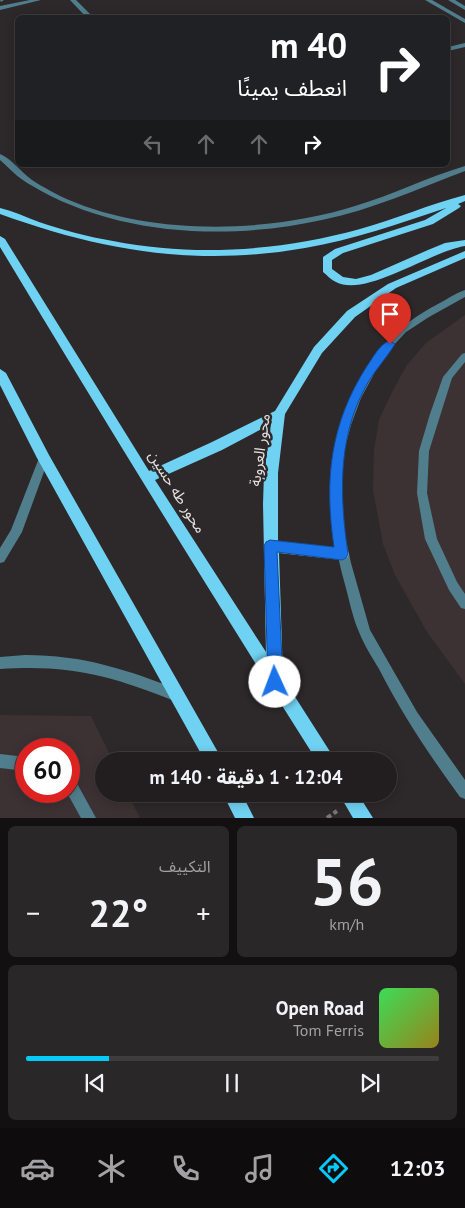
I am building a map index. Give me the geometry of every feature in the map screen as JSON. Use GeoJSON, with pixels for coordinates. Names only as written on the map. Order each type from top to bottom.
{"type":"FeatureCollection","features":[{"type":"Feature","properties":{"kind":"main road"},"geometry":{"type":"LineString","coordinates":[[0,211],[83,239],[118,247],[156,252],[235,253],[304,245],[337,238],[464,199]]}},
{"type":"Feature","properties":{"kind":"main road"},"geometry":{"type":"LineString","coordinates":[[464,199],[454,208],[428,222],[346,247],[332,255],[326,265],[331,276],[338,280],[355,283],[378,277],[444,245],[465,243]]}},
{"type":"Feature","properties":{"kind":"main road","name":"محور طه حسين"},"geometry":{"type":"LineString","coordinates":[[0,239],[146,478],[321,752]]}},
{"type":"Feature","properties":{"kind":"main road","name":"محور العروبة"},"geometry":{"type":"LineString","coordinates":[[275,682],[270,546],[271,473],[279,414],[318,350],[351,314],[392,286],[465,254]]}},
{"type":"Feature","properties":{"kind":"main road"},"geometry":{"type":"LineString","coordinates":[[0,373],[44,458],[209,752]]}},
{"type":"Feature","properties":{"kind":"main road"},"geometry":{"type":"LineString","coordinates":[[146,478],[217,446],[279,414]]}},
{"type":"Feature","properties":{"kind":"main road"},"geometry":{"type":"LineString","coordinates":[[270,546],[342,554]]}},
{"type":"Feature","properties":{"kind":"main road"},"geometry":{"type":"LineString","coordinates":[[236,802],[245,818]]}},
{"type":"Feature","properties":{"kind":"main road"},"geometry":{"type":"LineString","coordinates":[[353,802],[364,818]]}},
{"type":"Feature","properties":{"kind":"street"},"geometry":{"type":"LineString","coordinates":[[0,8],[38,0]]}},
{"type":"Feature","properties":{"kind":"street"},"geometry":{"type":"LineString","coordinates":[[73,0],[88,15]]}},
{"type":"Feature","properties":{"kind":"street"},"geometry":{"type":"LineString","coordinates":[[428,0],[465,21]]}},
{"type":"Feature","properties":{"kind":"street"},"geometry":{"type":"LineString","coordinates":[[451,0],[465,8]]}},
{"type":"Feature","properties":{"kind":"street"},"geometry":{"type":"LineString","coordinates":[[450,49],[465,45]]}},
{"type":"Feature","properties":{"kind":"street"},"geometry":{"type":"LineString","coordinates":[[0,156],[28,181],[54,196],[85,208],[149,224],[200,229],[241,229],[282,225],[321,218],[357,208],[465,168]]}},
{"type":"Feature","properties":{"kind":"street"},"geometry":{"type":"LineString","coordinates":[[465,293],[438,306],[402,331],[378,358],[359,389],[344,424],[336,465],[335,510],[342,554],[365,632],[398,693],[441,760],[465,792]]}},
{"type":"Feature","properties":{"kind":"street"},"geometry":{"type":"LineString","coordinates":[[465,356],[448,377],[435,414],[424,451],[422,493],[431,539],[453,586],[465,604]]}},
{"type":"Feature","properties":{"kind":"street"},"geometry":{"type":"LineString","coordinates":[[0,558],[16,532],[44,458]]}},
{"type":"Feature","properties":{"kind":"street"},"geometry":{"type":"LineString","coordinates":[[0,663],[47,660],[76,663],[131,677],[177,696]]}},
{"type":"Feature","properties":{"kind":"street"},"geometry":{"type":"LineString","coordinates":[[0,761],[15,763]]}},
{"type":"Feature","properties":{"kind":"street"},"geometry":{"type":"LineString","coordinates":[[80,802],[89,818]]}},
{"type":"Feature","properties":{"kind":"shaded area"},"geometry":{"type":"Polygon","coordinates":[[[465,315],[465,684],[427,632],[395,575],[383,544],[373,490],[374,450],[379,420],[392,392],[407,365],[426,343],[465,315]]]}},
{"type":"Feature","properties":{"kind":"shaded area"},"geometry":{"type":"Polygon","coordinates":[[[0,715],[91,716],[109,752],[95,752],[95,802],[132,802],[140,818],[0,818],[0,715]]]}},
{"type":"Feature","properties":{"kind":"route"},"geometry":{"type":"LineString","coordinates":[[275,682],[270,546],[342,554],[335,510],[336,465],[344,424],[359,389],[378,358],[390,344]]}}]}
